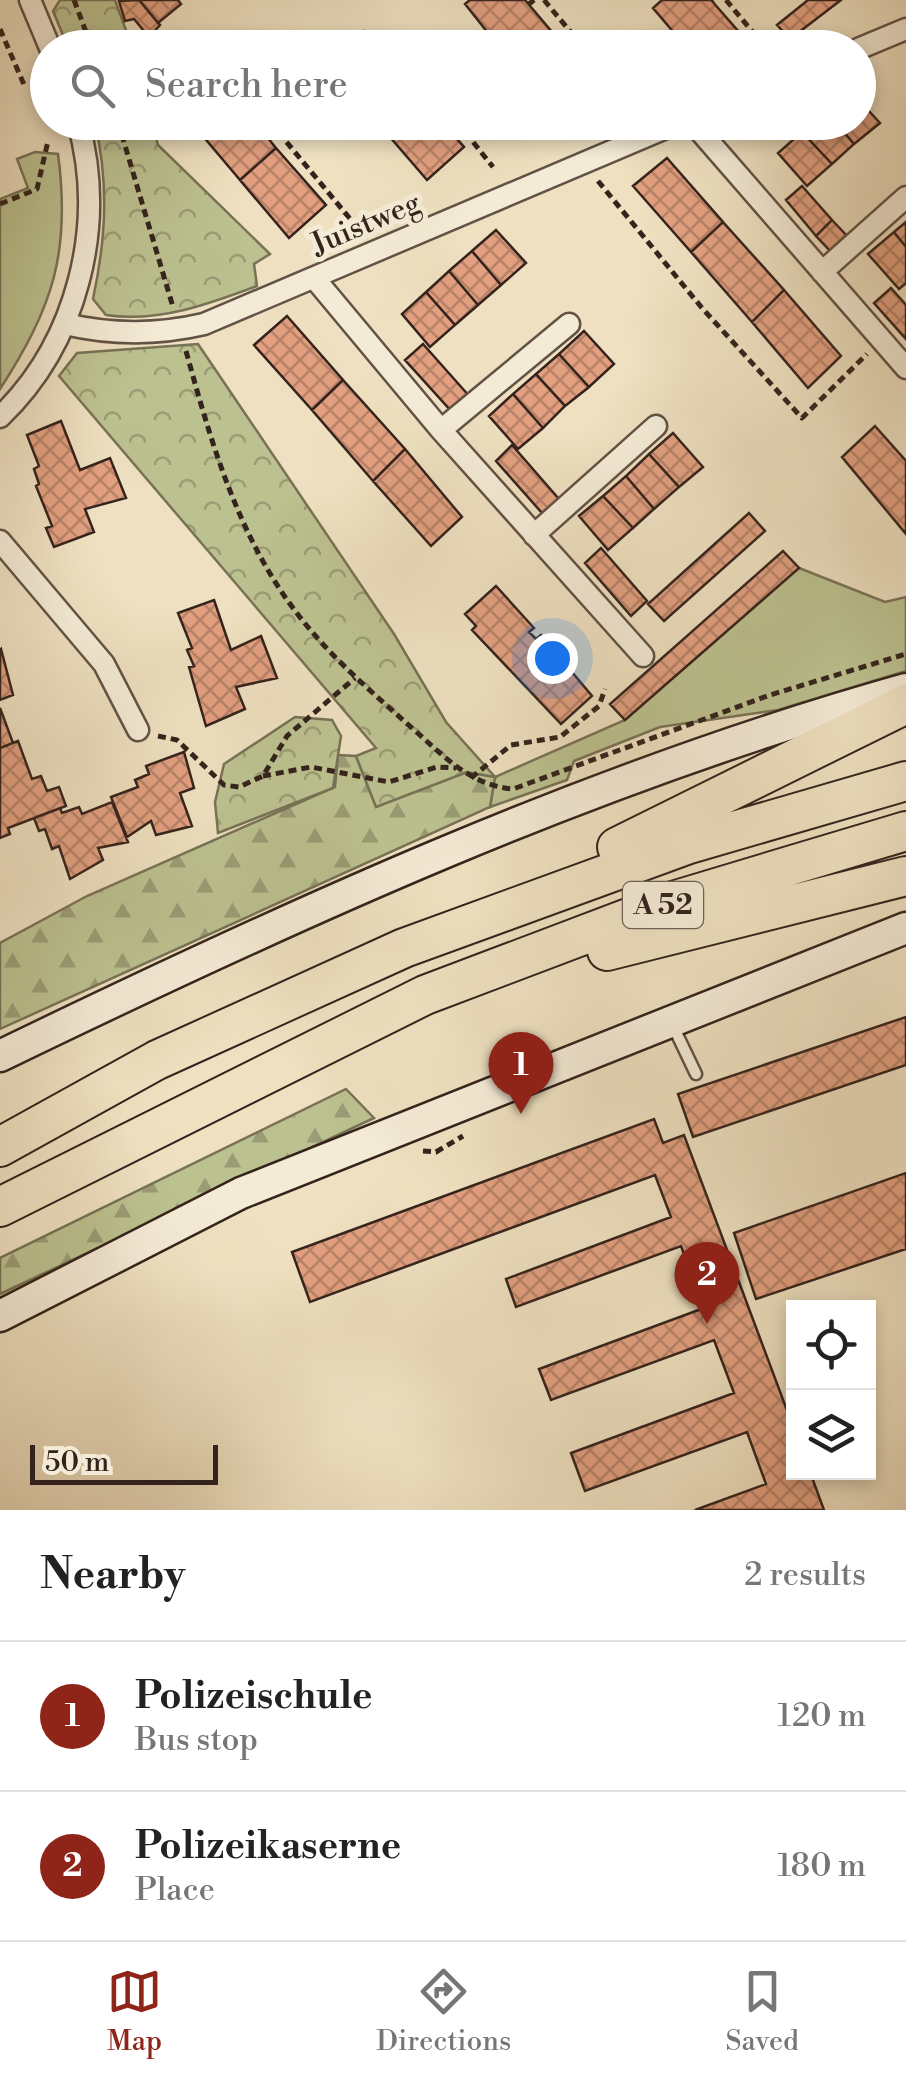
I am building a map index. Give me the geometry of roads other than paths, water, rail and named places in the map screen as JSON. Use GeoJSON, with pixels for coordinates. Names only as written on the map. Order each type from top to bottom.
{"type":"FeatureCollection","features":[{"type":"Feature","properties":{"kind":"highway"},"geometry":{"type":"LineString","coordinates":[[449,930],[906,704]]}},
{"type":"Feature","properties":{"kind":"highway","name":"A 52"},"geometry":{"type":"LineString","coordinates":[[0,1146],[156,1060],[449,930],[688,844],[906,781]]}},
{"type":"Feature","properties":{"kind":"highway","name":"A 52"},"geometry":{"type":"LineString","coordinates":[[0,1207],[425,995],[676,900],[906,831]]}},
{"type":"Feature","properties":{"kind":"highway"},"geometry":{"type":"LineString","coordinates":[[425,995],[509,981],[674,931],[906,876]]}},
{"type":"Feature","properties":{"kind":"main road"},"geometry":{"type":"LineString","coordinates":[[0,1056],[343,896],[541,815],[804,718],[906,689]]}},
{"type":"Feature","properties":{"kind":"main road"},"geometry":{"type":"LineString","coordinates":[[0,1316],[241,1193],[906,928]]}},
{"type":"Feature","properties":{"kind":"street"},"geometry":{"type":"LineString","coordinates":[[30,0],[42,30]]}},
{"type":"Feature","properties":{"kind":"street"},"geometry":{"type":"LineString","coordinates":[[876,42],[906,29]]}},
{"type":"Feature","properties":{"kind":"street"},"geometry":{"type":"LineString","coordinates":[[0,417],[44,362],[66,324],[79,288],[86,246],[88,193],[81,140]]}},
{"type":"Feature","properties":{"kind":"street","name":"Juistweg"},"geometry":{"type":"LineString","coordinates":[[66,324],[103,333],[180,330],[315,279],[638,140]]}},
{"type":"Feature","properties":{"kind":"street"},"geometry":{"type":"LineString","coordinates":[[708,140],[906,368]]}},
{"type":"Feature","properties":{"kind":"street"},"geometry":{"type":"LineString","coordinates":[[822,272],[906,197]]}},
{"type":"Feature","properties":{"kind":"street"},"geometry":{"type":"LineString","coordinates":[[315,279],[441,430],[643,656]]}},
{"type":"Feature","properties":{"kind":"street"},"geometry":{"type":"LineString","coordinates":[[441,430],[570,324]]}},
{"type":"Feature","properties":{"kind":"street"},"geometry":{"type":"LineString","coordinates":[[534,535],[656,426]]}},
{"type":"Feature","properties":{"kind":"street"},"geometry":{"type":"LineString","coordinates":[[0,541],[104,664],[138,730]]}},
{"type":"Feature","properties":{"kind":"lane"},"geometry":{"type":"LineString","coordinates":[[670,1020],[696,1074]]}},
{"type":"Feature","properties":{"kind":"place","name":"Polizeischule"},"geometry":{"type":"Point","coordinates":[521,1114]}},
{"type":"Feature","properties":{"kind":"place","name":"Polizeikaserne"},"geometry":{"type":"Point","coordinates":[707,1324]}}]}
